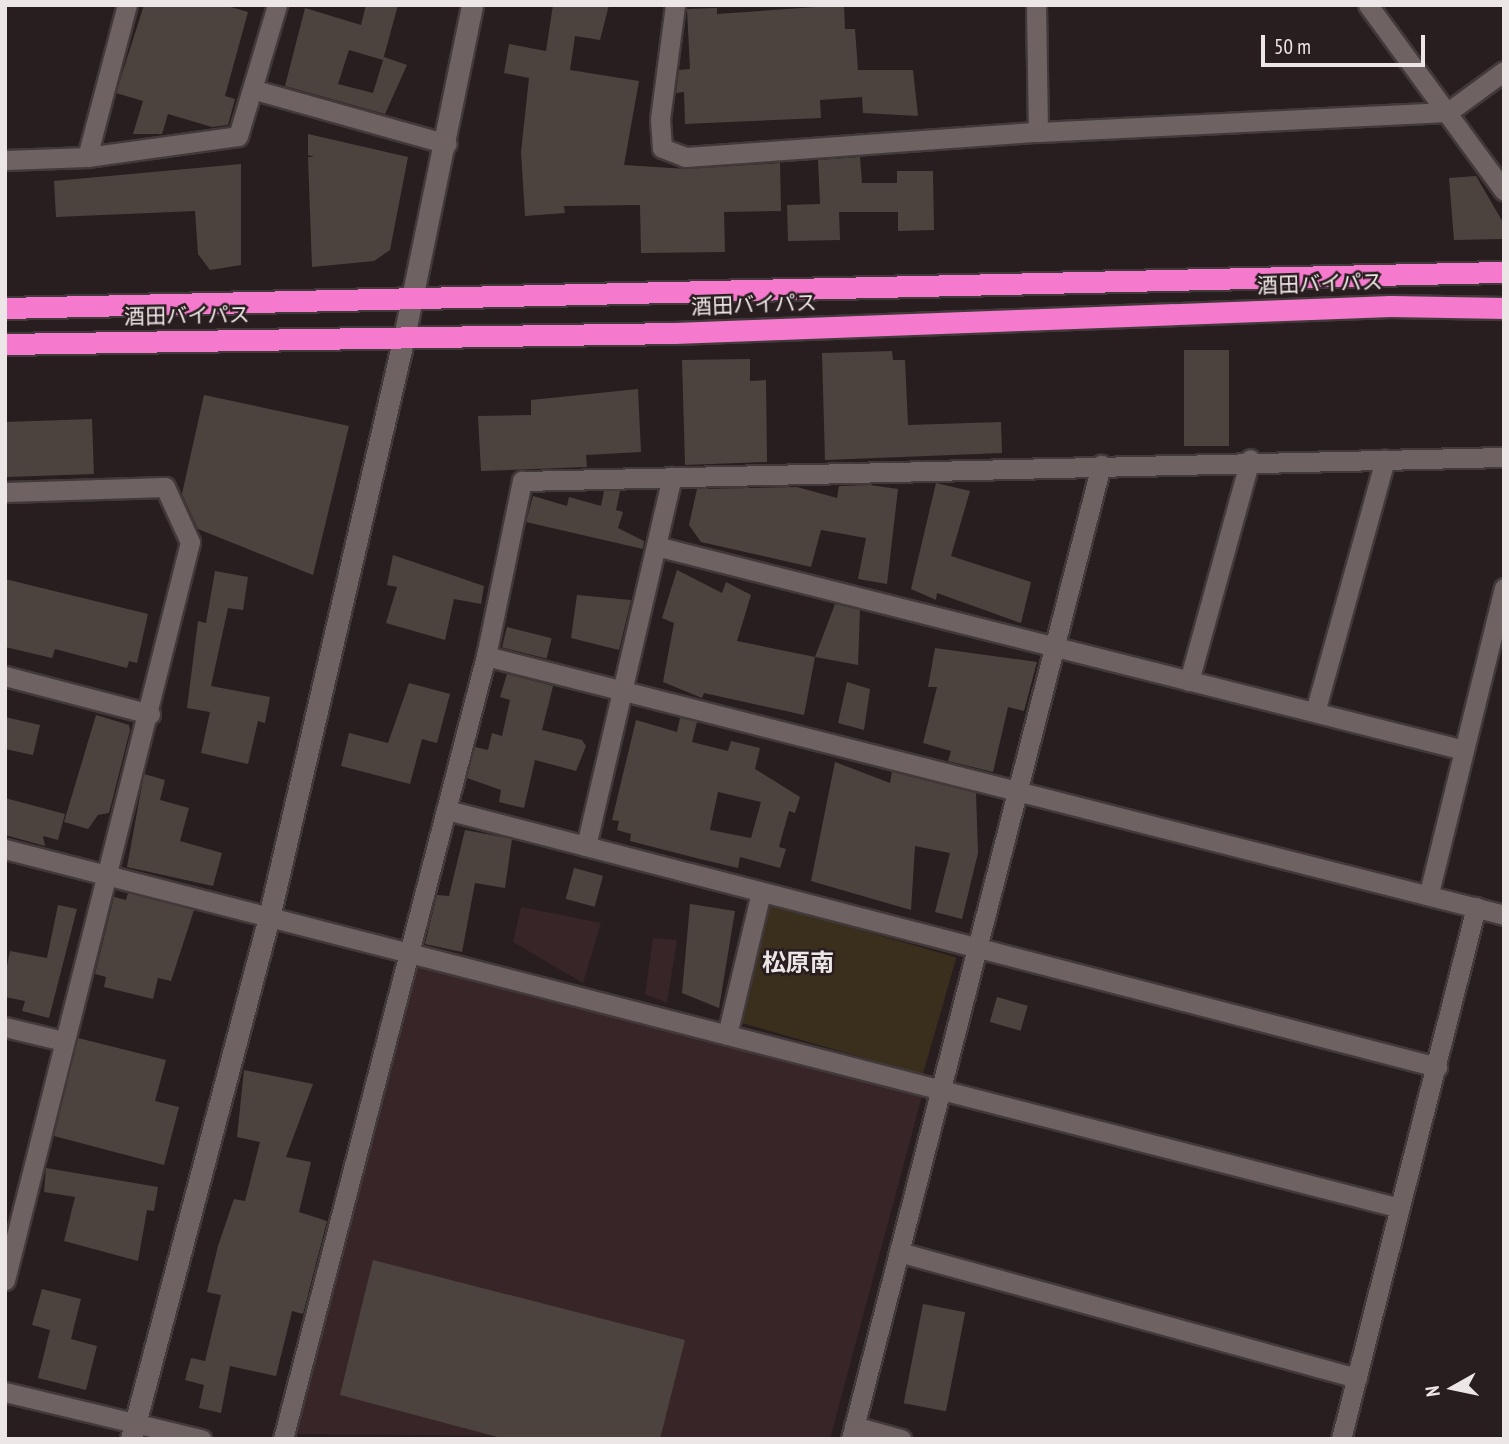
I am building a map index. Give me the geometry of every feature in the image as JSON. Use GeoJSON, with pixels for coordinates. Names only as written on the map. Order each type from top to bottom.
{"type":"FeatureCollection","features":[{"type":"Feature","properties":{"kind":"highway","name":"酒田バイパス"},"geometry":{"type":"LineString","coordinates":[[5,308],[414,296],[1504,272]]}},
{"type":"Feature","properties":{"kind":"highway","name":"酒田バイパス"},"geometry":{"type":"LineString","coordinates":[[5,345],[404,337],[1390,306],[1504,308]]}},
{"type":"Feature","properties":{"kind":"street"},"geometry":{"type":"LineString","coordinates":[[87,157],[127,5]]}},
{"type":"Feature","properties":{"kind":"street"},"geometry":{"type":"LineString","coordinates":[[5,160],[87,157],[238,136],[255,90],[277,5]]}},
{"type":"Feature","properties":{"kind":"street"},"geometry":{"type":"LineString","coordinates":[[133,1430],[268,917],[414,296],[447,144],[472,5]]}},
{"type":"Feature","properties":{"kind":"street"},"geometry":{"type":"LineString","coordinates":[[676,5],[660,119],[662,148],[685,157],[1038,132],[1448,112],[1504,71]]}},
{"type":"Feature","properties":{"kind":"street"},"geometry":{"type":"LineString","coordinates":[[1036,5],[1038,132]]}},
{"type":"Feature","properties":{"kind":"street"},"geometry":{"type":"LineString","coordinates":[[1368,5],[1504,191]]}},
{"type":"Feature","properties":{"kind":"street"},"geometry":{"type":"LineString","coordinates":[[255,90],[447,144]]}},
{"type":"Feature","properties":{"kind":"street"},"geometry":{"type":"LineString","coordinates":[[282,1439],[486,656],[522,481],[1250,459],[1504,457]]}},
{"type":"Feature","properties":{"kind":"street"},"geometry":{"type":"LineString","coordinates":[[1189,681],[1250,459]]}},
{"type":"Feature","properties":{"kind":"street"},"geometry":{"type":"LineString","coordinates":[[1315,712],[1385,460]]}},
{"type":"Feature","properties":{"kind":"street"},"geometry":{"type":"LineString","coordinates":[[901,1439],[852,1432],[1101,465]]}},
{"type":"Feature","properties":{"kind":"street"},"geometry":{"type":"LineString","coordinates":[[586,846],[672,477]]}},
{"type":"Feature","properties":{"kind":"street"},"geometry":{"type":"LineString","coordinates":[[5,492],[165,487],[190,542],[109,876],[14,1211],[5,1280]]}},
{"type":"Feature","properties":{"kind":"street"},"geometry":{"type":"LineString","coordinates":[[656,546],[1464,750]]}},
{"type":"Feature","properties":{"kind":"street"},"geometry":{"type":"LineString","coordinates":[[1429,893],[1504,588]]}},
{"type":"Feature","properties":{"kind":"street"},"geometry":{"type":"LineString","coordinates":[[486,656],[1017,793],[1429,893],[1504,915]]}},
{"type":"Feature","properties":{"kind":"street"},"geometry":{"type":"LineString","coordinates":[[5,676],[150,714]]}},
{"type":"Feature","properties":{"kind":"street"},"geometry":{"type":"LineString","coordinates":[[447,810],[1437,1067]]}},
{"type":"Feature","properties":{"kind":"street"},"geometry":{"type":"LineString","coordinates":[[5,849],[1401,1208]]}},
{"type":"Feature","properties":{"kind":"street"},"geometry":{"type":"LineString","coordinates":[[727,1035],[761,892]]}},
{"type":"Feature","properties":{"kind":"street"},"geometry":{"type":"LineString","coordinates":[[1341,1439],[1476,906]]}},
{"type":"Feature","properties":{"kind":"street"},"geometry":{"type":"LineString","coordinates":[[5,1027],[62,1041]]}},
{"type":"Feature","properties":{"kind":"street"},"geometry":{"type":"LineString","coordinates":[[899,1252],[1357,1378]]}},
{"type":"Feature","properties":{"kind":"street"},"geometry":{"type":"LineString","coordinates":[[5,1392],[133,1430],[201,1439]]}},
{"type":"Feature","properties":{"kind":"shaded area"},"geometry":{"type":"Polygon","coordinates":[[[766,903],[956,958],[923,1075],[732,1020],[766,903]]]}},
{"type":"Feature","properties":{"kind":"shaded area"},"geometry":{"type":"Polygon","coordinates":[[[521,907],[601,923],[583,983],[513,942],[521,907]]]}},
{"type":"Feature","properties":{"kind":"shaded area"},"geometry":{"type":"Polygon","coordinates":[[[653,938],[677,940],[667,1003],[645,994],[653,938]]]}},
{"type":"Feature","properties":{"kind":"shaded area"},"geometry":{"type":"Polygon","coordinates":[[[410,953],[922,1096],[830,1439],[284,1434],[410,953]]]}},
{"type":"Feature","properties":{"kind":"building"},"geometry":{"type":"Polygon","coordinates":[[[144,5],[224,5],[248,12],[225,96],[235,99],[228,125],[212,127],[168,114],[162,134],[133,134],[143,101],[116,93],[144,5]]]}},
{"type":"Feature","properties":{"kind":"building"},"geometry":{"type":"Polygon","coordinates":[[[366,5],[398,5],[383,60],[349,50],[338,84],[373,93],[384,57],[407,65],[385,114],[285,86],[305,8],[361,25],[366,5]]]}},
{"type":"Feature","properties":{"kind":"building"},"geometry":{"type":"Polygon","coordinates":[[[553,5],[609,5],[600,40],[575,36],[570,70],[639,81],[624,165],[686,169],[780,163],[781,211],[724,212],[725,252],[641,253],[640,205],[564,206],[565,213],[525,216],[521,152],[529,78],[504,73],[509,44],[546,51],[553,5]]]}},
{"type":"Feature","properties":{"kind":"building"},"geometry":{"type":"Polygon","coordinates":[[[844,5],[845,29],[855,29],[858,70],[913,70],[918,116],[863,113],[862,97],[820,100],[821,118],[685,124],[684,92],[676,93],[679,70],[690,69],[687,9],[717,8],[717,14],[844,5]]]}},
{"type":"Feature","properties":{"kind":"building"},"geometry":{"type":"Polygon","coordinates":[[[308,134],[408,157],[390,250],[374,261],[312,267],[308,157],[314,157],[308,155],[308,134]]]}},
{"type":"Feature","properties":{"kind":"building"},"geometry":{"type":"Polygon","coordinates":[[[860,157],[862,183],[897,183],[897,171],[933,171],[934,230],[898,231],[898,212],[839,212],[840,240],[788,241],[787,205],[820,204],[818,160],[860,157]]]}},
{"type":"Feature","properties":{"kind":"building"},"geometry":{"type":"Polygon","coordinates":[[[241,164],[241,265],[210,270],[198,254],[195,211],[56,217],[54,181],[241,164]]]}},
{"type":"Feature","properties":{"kind":"building"},"geometry":{"type":"Polygon","coordinates":[[[1476,176],[1504,224],[1504,239],[1454,240],[1449,178],[1476,176]]]}},
{"type":"Feature","properties":{"kind":"building"},"geometry":{"type":"Polygon","coordinates":[[[1184,350],[1229,350],[1229,446],[1184,446],[1184,350]]]}},
{"type":"Feature","properties":{"kind":"building"},"geometry":{"type":"Polygon","coordinates":[[[892,351],[893,360],[905,360],[908,425],[1001,422],[1002,453],[825,460],[822,353],[892,351]]]}},
{"type":"Feature","properties":{"kind":"building"},"geometry":{"type":"Polygon","coordinates":[[[750,359],[750,381],[766,380],[767,462],[685,465],[682,360],[750,359]]]}},
{"type":"Feature","properties":{"kind":"building"},"geometry":{"type":"Polygon","coordinates":[[[638,389],[641,452],[586,455],[587,467],[481,471],[478,416],[531,415],[531,400],[638,389]]]}},
{"type":"Feature","properties":{"kind":"building"},"geometry":{"type":"Polygon","coordinates":[[[204,395],[349,426],[313,575],[198,529],[182,494],[204,395]]]}},
{"type":"Feature","properties":{"kind":"building"},"geometry":{"type":"Polygon","coordinates":[[[92,419],[94,474],[7,477],[5,422],[92,419]]]}},
{"type":"Feature","properties":{"kind":"building"},"geometry":{"type":"Polygon","coordinates":[[[936,483],[970,491],[951,556],[1031,582],[1021,623],[937,593],[936,600],[911,589],[936,483]]]}},
{"type":"Feature","properties":{"kind":"building"},"geometry":{"type":"Polygon","coordinates":[[[870,485],[898,489],[887,584],[858,579],[866,538],[821,530],[811,567],[701,542],[689,525],[697,489],[797,487],[837,498],[839,486],[870,485]]]}},
{"type":"Feature","properties":{"kind":"building"},"geometry":{"type":"Polygon","coordinates":[[[604,491],[620,491],[616,510],[623,512],[618,528],[644,541],[643,549],[526,522],[533,496],[567,506],[569,497],[601,506],[604,491]]]}},
{"type":"Feature","properties":{"kind":"building"},"geometry":{"type":"Polygon","coordinates":[[[393,555],[484,586],[481,604],[454,599],[445,640],[386,623],[397,587],[387,585],[393,555]]]}},
{"type":"Feature","properties":{"kind":"building"},"geometry":{"type":"Polygon","coordinates":[[[677,570],[722,593],[726,582],[751,595],[737,641],[815,657],[804,715],[704,693],[702,698],[663,682],[674,623],[662,618],[677,570]]]}},
{"type":"Feature","properties":{"kind":"building"},"geometry":{"type":"Polygon","coordinates":[[[215,571],[248,577],[243,610],[228,608],[211,686],[270,697],[265,723],[258,721],[248,764],[201,753],[210,712],[187,708],[198,621],[206,623],[215,571]]]}},
{"type":"Feature","properties":{"kind":"building"},"geometry":{"type":"Polygon","coordinates":[[[5,579],[148,614],[137,663],[129,661],[127,668],[55,649],[52,658],[5,647],[5,579]]]}},
{"type":"Feature","properties":{"kind":"building"},"geometry":{"type":"Polygon","coordinates":[[[577,595],[631,600],[619,650],[571,638],[577,595]]]}},
{"type":"Feature","properties":{"kind":"building"},"geometry":{"type":"Polygon","coordinates":[[[835,604],[860,610],[858,665],[815,657],[835,604]]]}},
{"type":"Feature","properties":{"kind":"building"},"geometry":{"type":"Polygon","coordinates":[[[507,627],[552,638],[547,659],[502,647],[507,627]]]}},
{"type":"Feature","properties":{"kind":"building"},"geometry":{"type":"Polygon","coordinates":[[[935,648],[1037,662],[1024,711],[1008,707],[993,772],[948,761],[951,751],[923,743],[937,687],[928,687],[935,648]]]}},
{"type":"Feature","properties":{"kind":"building"},"geometry":{"type":"Polygon","coordinates":[[[507,674],[553,686],[542,730],[582,740],[586,746],[576,771],[535,760],[524,808],[499,802],[501,790],[467,778],[475,747],[488,750],[492,733],[502,736],[510,700],[500,697],[507,674]]]}},
{"type":"Feature","properties":{"kind":"building"},"geometry":{"type":"Polygon","coordinates":[[[847,682],[870,689],[864,730],[838,723],[847,682]]]}},
{"type":"Feature","properties":{"kind":"building"},"geometry":{"type":"Polygon","coordinates":[[[409,683],[450,694],[437,743],[422,739],[410,784],[341,766],[349,733],[388,743],[409,683]]]}},
{"type":"Feature","properties":{"kind":"building"},"geometry":{"type":"Polygon","coordinates":[[[96,715],[129,725],[130,730],[109,813],[98,815],[88,829],[64,822],[96,715]]]}},
{"type":"Feature","properties":{"kind":"building"},"geometry":{"type":"Polygon","coordinates":[[[5,717],[40,725],[33,755],[5,749],[5,717]]]}},
{"type":"Feature","properties":{"kind":"building"},"geometry":{"type":"Polygon","coordinates":[[[680,718],[697,722],[692,742],[728,751],[731,741],[760,748],[755,769],[800,797],[795,813],[789,811],[779,847],[786,849],[780,868],[740,857],[738,868],[630,841],[631,834],[617,830],[619,821],[612,820],[636,720],[677,732],[680,718]],[[718,792],[710,830],[751,838],[761,802],[718,792]]]}},
{"type":"Feature","properties":{"kind":"building"},"geometry":{"type":"Polygon","coordinates":[[[835,762],[890,783],[892,772],[976,793],[978,853],[962,919],[935,912],[950,853],[915,846],[911,910],[811,881],[835,762]]]}},
{"type":"Feature","properties":{"kind":"building"},"geometry":{"type":"Polygon","coordinates":[[[144,774],[165,780],[160,800],[189,808],[180,841],[222,853],[213,886],[127,867],[144,774]]]}},
{"type":"Feature","properties":{"kind":"building"},"geometry":{"type":"Polygon","coordinates":[[[5,798],[65,814],[58,840],[43,836],[45,846],[5,835],[5,798]]]}},
{"type":"Feature","properties":{"kind":"building"},"geometry":{"type":"Polygon","coordinates":[[[465,830],[512,839],[505,888],[475,883],[462,952],[425,944],[437,895],[449,896],[465,830]]]}},
{"type":"Feature","properties":{"kind":"building"},"geometry":{"type":"Polygon","coordinates":[[[574,868],[603,876],[595,907],[566,899],[574,868]]]}},
{"type":"Feature","properties":{"kind":"building"},"geometry":{"type":"Polygon","coordinates":[[[128,893],[194,910],[171,981],[158,978],[153,999],[104,987],[106,977],[95,974],[114,897],[126,900],[128,893]]]}},
{"type":"Feature","properties":{"kind":"building"},"geometry":{"type":"Polygon","coordinates":[[[690,904],[735,911],[719,1008],[682,993],[690,904]]]}},
{"type":"Feature","properties":{"kind":"building"},"geometry":{"type":"Polygon","coordinates":[[[58,905],[77,909],[49,1018],[22,1011],[25,1001],[5,997],[5,976],[10,951],[47,958],[58,905]]]}},
{"type":"Feature","properties":{"kind":"building"},"geometry":{"type":"Polygon","coordinates":[[[997,997],[1028,1006],[1021,1031],[990,1022],[997,997]]]}},
{"type":"Feature","properties":{"kind":"building"},"geometry":{"type":"Polygon","coordinates":[[[78,1038],[166,1060],[155,1101],[179,1107],[164,1165],[54,1136],[78,1038]]]}},
{"type":"Feature","properties":{"kind":"building"},"geometry":{"type":"Polygon","coordinates":[[[244,1070],[313,1084],[286,1157],[311,1162],[299,1212],[327,1221],[303,1314],[292,1311],[276,1376],[230,1366],[221,1413],[199,1408],[204,1385],[185,1380],[191,1358],[205,1361],[221,1295],[207,1292],[218,1246],[234,1199],[245,1201],[260,1142],[237,1137],[244,1070]]]}},
{"type":"Feature","properties":{"kind":"building"},"geometry":{"type":"Polygon","coordinates":[[[46,1168],[158,1187],[154,1211],[147,1210],[138,1261],[64,1241],[75,1197],[44,1192],[46,1168]]]}},
{"type":"Feature","properties":{"kind":"building"},"geometry":{"type":"Polygon","coordinates":[[[373,1260],[685,1340],[660,1439],[505,1439],[340,1395],[373,1260]]]}},
{"type":"Feature","properties":{"kind":"building"},"geometry":{"type":"Polygon","coordinates":[[[42,1289],[81,1299],[71,1339],[97,1346],[86,1390],[38,1378],[50,1330],[32,1325],[42,1289]]]}},
{"type":"Feature","properties":{"kind":"building"},"geometry":{"type":"Polygon","coordinates":[[[923,1304],[965,1312],[946,1411],[904,1403],[923,1304]]]}},
{"type":"Feature","properties":{"kind":"district","name":"松原南"},"geometry":{"type":"Point","coordinates":[798,963]}}]}
